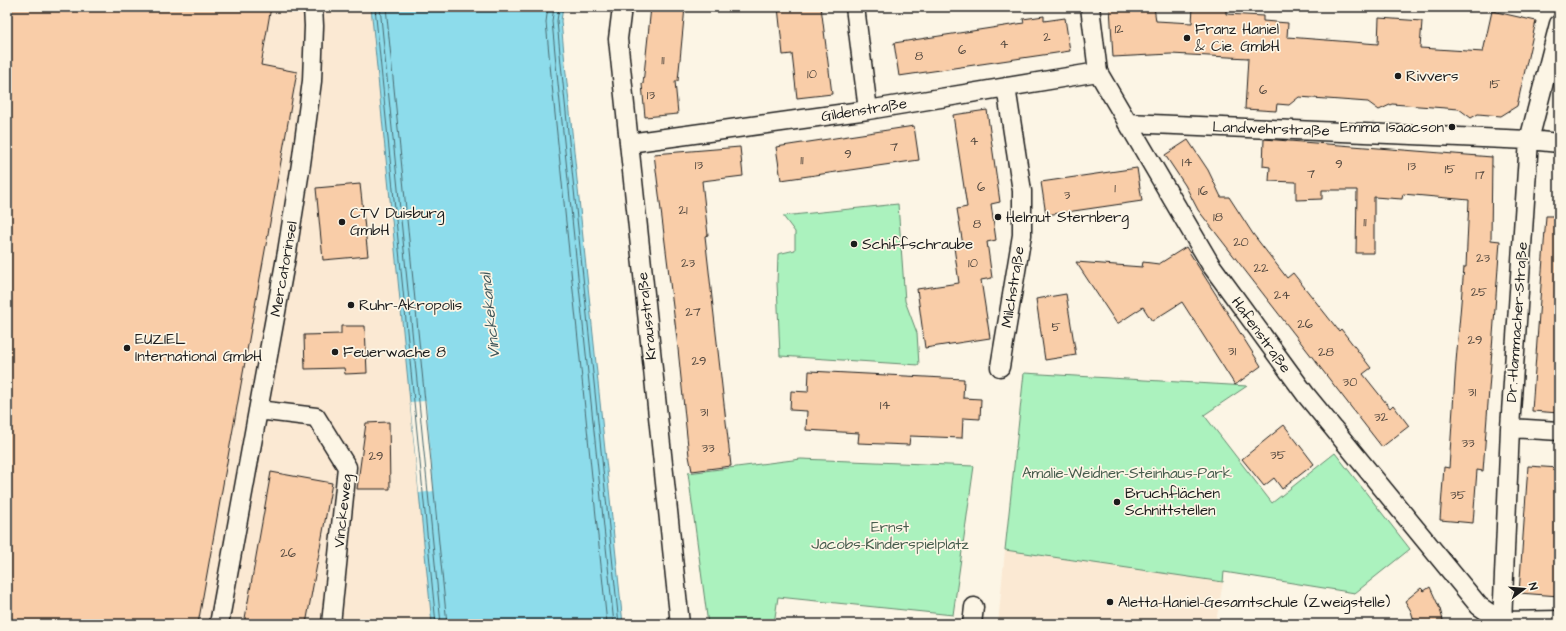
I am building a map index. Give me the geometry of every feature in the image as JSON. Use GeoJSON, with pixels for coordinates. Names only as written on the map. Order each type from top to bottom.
{"type":"FeatureCollection","features":[{"type":"Feature","properties":{"kind":"street","name":"Mercatorinsel"},"geometry":{"type":"LineString","coordinates":[[219,624],[287,252],[304,143],[312,80],[314,26],[313,7]]}},
{"type":"Feature","properties":{"kind":"street","name":"Krausstraße"},"geometry":{"type":"LineString","coordinates":[[622,7],[618,39],[680,624]]}},
{"type":"Feature","properties":{"kind":"street"},"geometry":{"type":"LineString","coordinates":[[855,7],[868,110]]}},
{"type":"Feature","properties":{"kind":"street","name":"Hafenstraße"},"geometry":{"type":"LineString","coordinates":[[1090,7],[1098,72],[1211,265],[1306,396],[1479,606],[1502,622]]}},
{"type":"Feature","properties":{"kind":"street","name":"Dr.-Hammacher-Straße"},"geometry":{"type":"LineString","coordinates":[[1502,622],[1510,428],[1530,140],[1559,24]]}},
{"type":"Feature","properties":{"kind":"street","name":"Gildenstraße"},"geometry":{"type":"LineString","coordinates":[[629,143],[868,110],[1098,72]]}},
{"type":"Feature","properties":{"kind":"street","name":"Milchstraße"},"geometry":{"type":"LineString","coordinates":[[1000,367],[1022,227],[1022,191],[1006,87]]}},
{"type":"Feature","properties":{"kind":"street","name":"Landwehrstraße"},"geometry":{"type":"LineString","coordinates":[[1127,123],[1559,142]]}},
{"type":"Feature","properties":{"kind":"street","name":"Vinckeweg"},"geometry":{"type":"LineString","coordinates":[[258,410],[316,417],[347,467],[331,624]]}},
{"type":"Feature","properties":{"kind":"street"},"geometry":{"type":"LineString","coordinates":[[1510,428],[1559,431]]}},
{"type":"Feature","properties":{"kind":"street"},"geometry":{"type":"LineString","coordinates":[[1502,622],[1559,620]]}},
{"type":"Feature","properties":{"kind":"shaded area","name":"EUZIEL International GmbH"},"geometry":{"type":"Polygon","coordinates":[[[7,7],[371,7],[432,624],[7,624],[7,7]]]}},
{"type":"Feature","properties":{"kind":"shaded area","name":"Aletta-Haniel-Gesamtschule (Zweigstelle)"},"geometry":{"type":"Polygon","coordinates":[[[1005,550],[1223,582],[1216,622],[1224,624],[998,624],[1005,550]]]}},
{"type":"Feature","properties":{"kind":"green space"},"geometry":{"type":"Polygon","coordinates":[[[898,204],[905,301],[917,333],[919,365],[780,356],[777,283],[778,254],[795,250],[795,232],[783,216],[898,204]]]}},
{"type":"Feature","properties":{"kind":"green space","name":"Amalie-Weidner-Steinhaus-Park"},"geometry":{"type":"Polygon","coordinates":[[[1024,373],[1247,386],[1204,415],[1272,503],[1335,453],[1410,549],[1355,593],[1224,572],[1223,582],[1005,550],[1024,373]]]}},
{"type":"Feature","properties":{"kind":"green space","name":"Ernst Jacobs-Kinderspielplatz"},"geometry":{"type":"Polygon","coordinates":[[[801,459],[974,466],[953,615],[778,597],[774,624],[708,624],[688,473],[801,459]]]}},
{"type":"Feature","properties":{"kind":"water","name":"Vinckekanal"},"geometry":{"type":"Polygon","coordinates":[[[371,7],[563,7],[561,21],[565,64],[623,624],[432,624],[371,7]]]}},
{"type":"Feature","properties":{"kind":"pier"},"geometry":{"type":"Polygon","coordinates":[[[426,401],[434,491],[419,493],[410,402],[426,401]]]}},
{"type":"Feature","properties":{"kind":"building","name":"EUZIEL International GmbH"},"geometry":{"type":"Polygon","coordinates":[[[7,7],[271,7],[261,65],[297,72],[198,624],[7,624],[7,7]]]}},
{"type":"Feature","properties":{"kind":"building"},"geometry":{"type":"Polygon","coordinates":[[[651,7],[685,7],[678,81],[675,81],[678,114],[645,117],[642,84],[651,7]]]}},
{"type":"Feature","properties":{"kind":"building"},"geometry":{"type":"Polygon","coordinates":[[[778,7],[821,7],[832,94],[797,98],[792,54],[783,55],[778,7]]]}},
{"type":"Feature","properties":{"kind":"building"},"geometry":{"type":"Polygon","coordinates":[[[1110,7],[1154,7],[1156,21],[1192,23],[1193,7],[1226,7],[1226,14],[1263,16],[1263,21],[1288,23],[1287,37],[1378,44],[1379,18],[1422,21],[1420,48],[1483,52],[1492,11],[1536,21],[1517,106],[1501,116],[1478,114],[1471,118],[1459,109],[1392,104],[1379,110],[1368,102],[1299,97],[1289,105],[1277,104],[1276,111],[1245,109],[1248,58],[1171,54],[1113,57],[1110,7]]]}},
{"type":"Feature","properties":{"kind":"building"},"geometry":{"type":"Polygon","coordinates":[[[1044,16],[1044,21],[1065,18],[1070,51],[899,76],[894,43],[1024,23],[1023,19],[1044,16]]]}},
{"type":"Feature","properties":{"kind":"building"},"geometry":{"type":"Polygon","coordinates":[[[987,110],[1000,202],[991,204],[996,240],[987,242],[992,278],[981,280],[990,338],[925,348],[917,289],[959,283],[954,247],[963,245],[957,209],[967,207],[953,115],[987,110]]]}},
{"type":"Feature","properties":{"kind":"building"},"geometry":{"type":"Polygon","coordinates":[[[914,126],[919,160],[781,180],[776,147],[914,126]]]}},
{"type":"Feature","properties":{"kind":"building"},"geometry":{"type":"Polygon","coordinates":[[[1264,139],[1492,157],[1491,240],[1500,241],[1483,471],[1477,470],[1473,523],[1440,520],[1444,467],[1449,468],[1464,267],[1466,267],[1469,200],[1403,194],[1402,199],[1374,197],[1374,253],[1356,253],[1357,190],[1322,190],[1322,199],[1296,200],[1296,182],[1269,181],[1270,167],[1263,166],[1264,139]]]}},
{"type":"Feature","properties":{"kind":"building"},"geometry":{"type":"Polygon","coordinates":[[[1188,140],[1208,170],[1221,197],[1229,197],[1253,234],[1287,278],[1293,273],[1339,331],[1341,329],[1371,368],[1363,374],[1390,408],[1393,405],[1409,426],[1382,447],[1198,210],[1185,185],[1165,155],[1188,140]]]}},
{"type":"Feature","properties":{"kind":"building"},"geometry":{"type":"Polygon","coordinates":[[[740,147],[743,176],[702,181],[708,235],[705,236],[731,466],[692,471],[654,154],[740,147]]]}},
{"type":"Feature","properties":{"kind":"building"},"geometry":{"type":"Polygon","coordinates":[[[1137,168],[1142,201],[1046,215],[1041,182],[1137,168]]]}},
{"type":"Feature","properties":{"kind":"building","name":"CTV Duisburg GmbH"},"geometry":{"type":"Polygon","coordinates":[[[360,184],[368,256],[323,260],[316,188],[360,184]]]}},
{"type":"Feature","properties":{"kind":"building"},"geometry":{"type":"Polygon","coordinates":[[[1546,216],[1559,216],[1559,413],[1532,411],[1546,216]]]}},
{"type":"Feature","properties":{"kind":"building"},"geometry":{"type":"Polygon","coordinates":[[[1186,247],[1261,366],[1235,385],[1182,302],[1152,321],[1143,307],[1117,324],[1076,262],[1142,267],[1143,262],[1159,264],[1186,247]]]}},
{"type":"Feature","properties":{"kind":"building"},"geometry":{"type":"Polygon","coordinates":[[[1066,294],[1076,355],[1045,360],[1036,299],[1066,294]]]}},
{"type":"Feature","properties":{"kind":"building","name":"Feuerwache 8"},"geometry":{"type":"Polygon","coordinates":[[[341,326],[365,326],[367,373],[345,374],[344,368],[305,369],[304,335],[341,334],[341,326]]]}},
{"type":"Feature","properties":{"kind":"building"},"geometry":{"type":"Polygon","coordinates":[[[809,371],[964,379],[963,398],[981,399],[980,419],[963,418],[962,438],[910,436],[909,445],[858,443],[859,433],[806,430],[807,411],[790,410],[791,391],[808,392],[809,371]]]}},
{"type":"Feature","properties":{"kind":"building"},"geometry":{"type":"Polygon","coordinates":[[[389,422],[390,489],[357,489],[366,423],[389,422]]]}},
{"type":"Feature","properties":{"kind":"building"},"geometry":{"type":"Polygon","coordinates":[[[1284,425],[1314,464],[1282,489],[1274,478],[1264,486],[1242,459],[1284,425]]]}},
{"type":"Feature","properties":{"kind":"building"},"geometry":{"type":"Polygon","coordinates":[[[1528,466],[1559,468],[1559,596],[1519,593],[1528,466]]]}},
{"type":"Feature","properties":{"kind":"building"},"geometry":{"type":"Polygon","coordinates":[[[271,472],[332,483],[306,624],[244,624],[271,472]]]}},
{"type":"Feature","properties":{"kind":"building"},"geometry":{"type":"Polygon","coordinates":[[[1430,587],[1440,609],[1444,624],[1415,624],[1411,611],[1405,601],[1421,588],[1424,591],[1430,587]]]}},
{"type":"Feature","properties":{"kind":"place","name":"Franz Haniel & Cie. GmbH"},"geometry":{"type":"Point","coordinates":[1187,38]}},
{"type":"Feature","properties":{"kind":"place","name":"Rivvers"},"geometry":{"type":"Point","coordinates":[1398,76]}},
{"type":"Feature","properties":{"kind":"place","name":"Emma Isaacson"},"geometry":{"type":"Point","coordinates":[1452,127]}},
{"type":"Feature","properties":{"kind":"place","name":"Helmut Sternberg"},"geometry":{"type":"Point","coordinates":[998,217]}},
{"type":"Feature","properties":{"kind":"place","name":"CTV Duisburg GmbH"},"geometry":{"type":"Point","coordinates":[342,222]}},
{"type":"Feature","properties":{"kind":"place","name":"Schiffschraube"},"geometry":{"type":"Point","coordinates":[854,244]}},
{"type":"Feature","properties":{"kind":"place","name":"Ruhr-Akropolis"},"geometry":{"type":"Point","coordinates":[351,305]}},
{"type":"Feature","properties":{"kind":"place","name":"EUZIEL International GmbH"},"geometry":{"type":"Point","coordinates":[127,348]}},
{"type":"Feature","properties":{"kind":"place","name":"Feuerwache 8"},"geometry":{"type":"Point","coordinates":[335,352]}},
{"type":"Feature","properties":{"kind":"place","name":"Bruchflächen Schnittstellen"},"geometry":{"type":"Point","coordinates":[1117,502]}},
{"type":"Feature","properties":{"kind":"place","name":"Aletta-Haniel-Gesamtschule (Zweigstelle)"},"geometry":{"type":"Point","coordinates":[1110,602]}}]}
